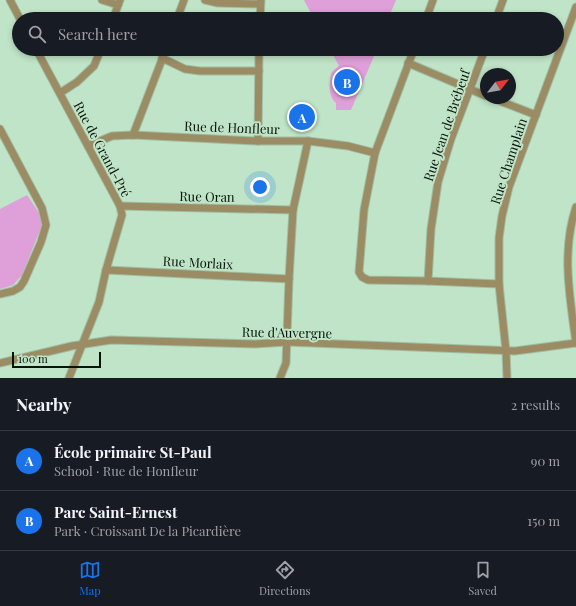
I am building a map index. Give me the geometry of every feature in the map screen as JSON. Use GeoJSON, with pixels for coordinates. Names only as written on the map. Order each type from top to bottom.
{"type":"FeatureCollection","features":[{"type":"Feature","properties":{"kind":"street"},"geometry":{"type":"LineString","coordinates":[[10,0],[16,12]]}},
{"type":"Feature","properties":{"kind":"street"},"geometry":{"type":"LineString","coordinates":[[102,0],[119,2],[115,12]]}},
{"type":"Feature","properties":{"kind":"street"},"geometry":{"type":"LineString","coordinates":[[180,12],[184,0]]}},
{"type":"Feature","properties":{"kind":"street"},"geometry":{"type":"LineString","coordinates":[[205,0],[218,4],[260,2]]}},
{"type":"Feature","properties":{"kind":"street"},"geometry":{"type":"LineString","coordinates":[[429,12],[433,0]]}},
{"type":"Feature","properties":{"kind":"street"},"geometry":{"type":"LineString","coordinates":[[498,12],[502,0]]}},
{"type":"Feature","properties":{"kind":"street","name":"Rue Champlain"},"geometry":{"type":"LineString","coordinates":[[564,44],[574,18],[576,7]]}},
{"type":"Feature","properties":{"kind":"street","name":"Rue de Grand-Pré"},"geometry":{"type":"LineString","coordinates":[[40,56],[120,206],[122,215],[106,270],[99,302],[69,378]]}},
{"type":"Feature","properties":{"kind":"street"},"geometry":{"type":"LineString","coordinates":[[60,93],[77,82],[94,66],[98,56]]}},
{"type":"Feature","properties":{"kind":"street"},"geometry":{"type":"LineString","coordinates":[[258,141],[259,56]]}},
{"type":"Feature","properties":{"kind":"street"},"geometry":{"type":"LineString","coordinates":[[411,56],[376,153],[364,210],[359,272],[362,277],[368,280],[428,280],[498,284]]}},
{"type":"Feature","properties":{"kind":"street","name":"Rue Jean de Brébeuf"},"geometry":{"type":"LineString","coordinates":[[428,280],[431,229],[438,182],[451,139],[482,56]]}},
{"type":"Feature","properties":{"kind":"street","name":"Rue Champlain"},"geometry":{"type":"LineString","coordinates":[[507,378],[506,351],[498,284],[499,238],[502,216],[509,187],[559,56]]}},
{"type":"Feature","properties":{"kind":"street"},"geometry":{"type":"LineString","coordinates":[[133,135],[162,58],[185,69],[200,71],[258,72]]}},
{"type":"Feature","properties":{"kind":"street"},"geometry":{"type":"LineString","coordinates":[[408,63],[480,94]]}},
{"type":"Feature","properties":{"kind":"street"},"geometry":{"type":"LineString","coordinates":[[507,104],[536,116]]}},
{"type":"Feature","properties":{"kind":"street"},"geometry":{"type":"LineString","coordinates":[[0,129],[42,208],[46,226],[41,242],[20,287],[13,291],[0,294]]}},
{"type":"Feature","properties":{"kind":"street","name":"Rue de Honfleur"},"geometry":{"type":"LineString","coordinates":[[88,146],[112,136],[133,135],[258,141],[308,141],[348,146],[376,153]]}},
{"type":"Feature","properties":{"kind":"street"},"geometry":{"type":"LineString","coordinates":[[280,378],[286,362],[293,210],[308,141]]}},
{"type":"Feature","properties":{"kind":"street","name":"Rue Oran"},"geometry":{"type":"LineString","coordinates":[[120,206],[293,210]]}},
{"type":"Feature","properties":{"kind":"street"},"geometry":{"type":"LineString","coordinates":[[576,207],[567,256],[568,281],[576,343]]}},
{"type":"Feature","properties":{"kind":"street","name":"Rue Morlaix"},"geometry":{"type":"LineString","coordinates":[[106,270],[289,279]]}},
{"type":"Feature","properties":{"kind":"street","name":"Rue d'Auvergne"},"geometry":{"type":"LineString","coordinates":[[0,363],[83,344],[111,340],[255,344],[287,342],[506,351],[576,343]]}},
{"type":"Feature","properties":{"kind":"shaded area"},"geometry":{"type":"Polygon","coordinates":[[[304,0],[396,0],[391,12],[310,12],[304,0]]]}},
{"type":"Feature","properties":{"kind":"shaded area"},"geometry":{"type":"Polygon","coordinates":[[[334,56],[374,56],[351,110],[336,110],[336,103],[330,94],[331,74],[339,66],[334,56]]]}},
{"type":"Feature","properties":{"kind":"shaded area"},"geometry":{"type":"Polygon","coordinates":[[[27,195],[39,213],[42,225],[22,275],[13,285],[0,289],[0,209],[27,195]]]}},
{"type":"Feature","properties":{"kind":"place","name":"Parc Saint-Ernest"},"geometry":{"type":"Point","coordinates":[347,82]}},
{"type":"Feature","properties":{"kind":"place","name":"École primaire St-Paul"},"geometry":{"type":"Point","coordinates":[302,117]}}]}
